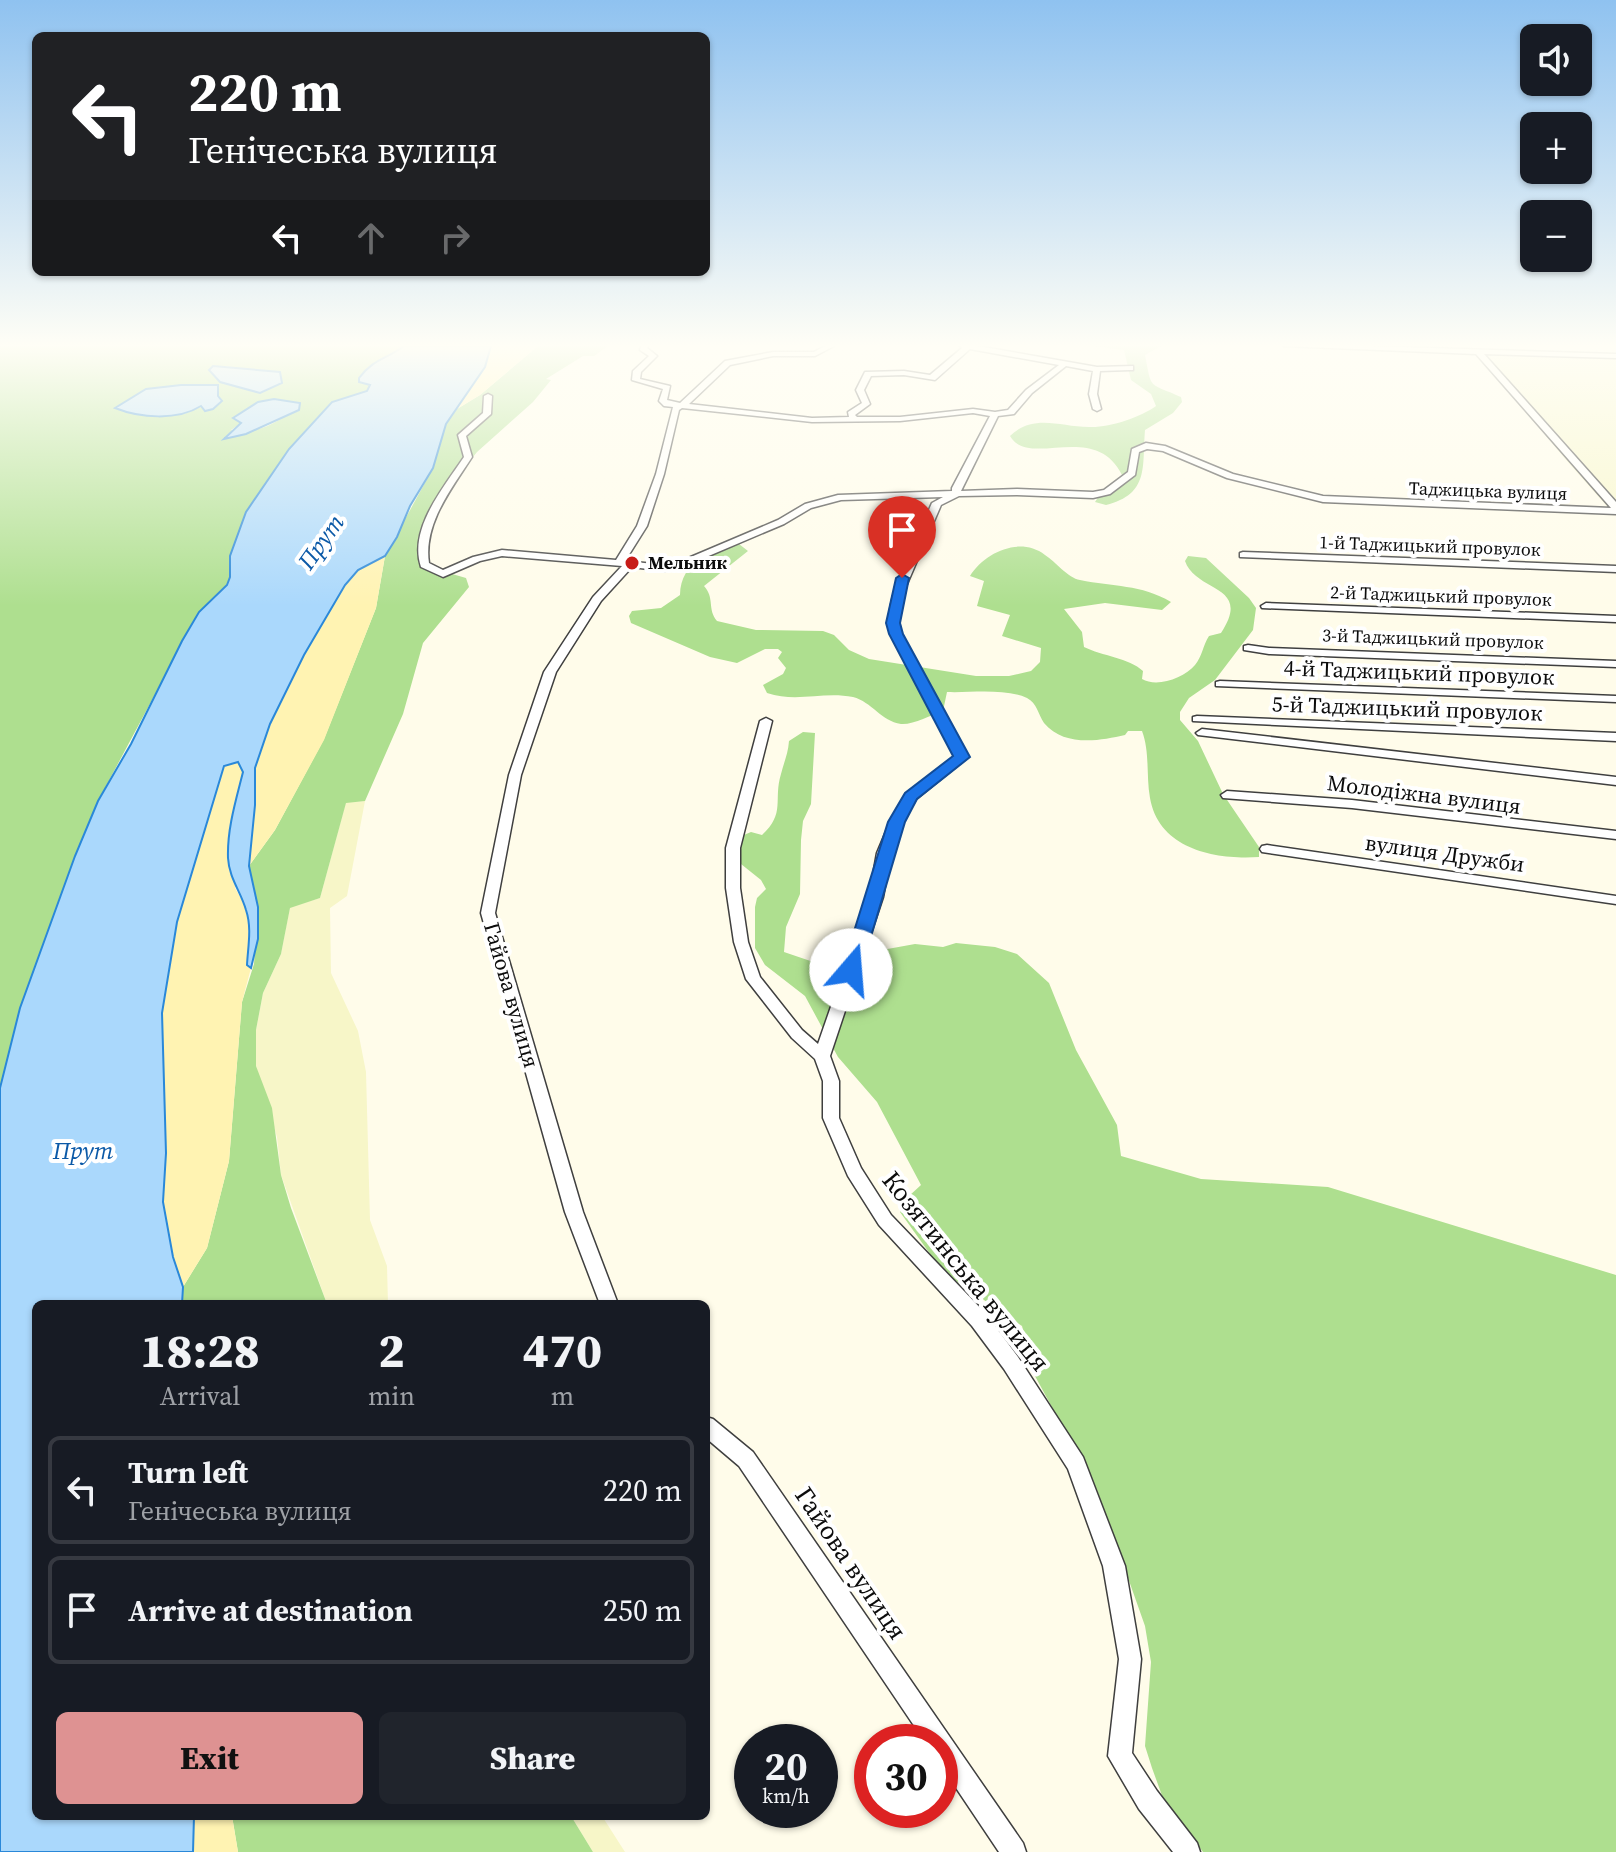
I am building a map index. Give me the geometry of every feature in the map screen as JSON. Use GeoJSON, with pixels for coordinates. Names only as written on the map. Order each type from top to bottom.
{"type":"FeatureCollection","features":[{"type":"Feature","properties":{"kind":"street"},"geometry":{"type":"LineString","coordinates":[[465,432],[462,435],[468,457],[438,502],[422,558],[424,565],[443,574],[471,559],[511,551],[664,568],[682,564],[781,522],[808,506],[841,497],[957,494]]}},
{"type":"Feature","properties":{"kind":"street","name":"Гайова вулиця"},"geometry":{"type":"LineString","coordinates":[[607,1300],[574,1212],[488,913],[489,897],[515,775],[550,672],[597,599],[624,564],[642,526],[660,474],[668,432]]}},
{"type":"Feature","properties":{"kind":"street"},"geometry":{"type":"LineString","coordinates":[[957,494],[956,488],[985,432]]}},
{"type":"Feature","properties":{"kind":"street"},"geometry":{"type":"LineString","coordinates":[[1549,432],[1616,509]]}},
{"type":"Feature","properties":{"kind":"street","name":"Таджицька вулиця"},"geometry":{"type":"LineString","coordinates":[[957,494],[1017,492],[1093,495],[1107,492],[1132,473],[1133,456],[1139,448],[1155,447],[1230,476],[1323,499],[1616,509]]}},
{"type":"Feature","properties":{"kind":"street"},"geometry":{"type":"LineString","coordinates":[[766,721],[733,848],[733,888],[741,942],[753,979],[773,1008],[822,1056],[876,897],[884,853],[896,822],[911,797],[962,757],[923,689],[893,623],[902,578],[921,545],[931,513],[942,498],[957,494]]}},
{"type":"Feature","properties":{"kind":"street","name":"1-й Таджицький провулок"},"geometry":{"type":"LineString","coordinates":[[1243,555],[1616,569]]}},
{"type":"Feature","properties":{"kind":"street","name":"2-й Таджицький провулок"},"geometry":{"type":"LineString","coordinates":[[1266,606],[1616,619]]}},
{"type":"Feature","properties":{"kind":"street","name":"3-й Таджицький провулок"},"geometry":{"type":"LineString","coordinates":[[1248,648],[1616,664]]}},
{"type":"Feature","properties":{"kind":"street","name":"4-й Таджицький провулок"},"geometry":{"type":"LineString","coordinates":[[1220,684],[1616,699]]}},
{"type":"Feature","properties":{"kind":"street","name":"5-й Таджицький провулок"},"geometry":{"type":"LineString","coordinates":[[1197,719],[1616,737]]}},
{"type":"Feature","properties":{"kind":"street"},"geometry":{"type":"LineString","coordinates":[[1202,733],[1616,781]]}},
{"type":"Feature","properties":{"kind":"street","name":"Молодіжна вулиця"},"geometry":{"type":"LineString","coordinates":[[1227,795],[1352,804],[1616,835]]}},
{"type":"Feature","properties":{"kind":"street","name":"вулиця Дружби"},"geometry":{"type":"LineString","coordinates":[[1267,849],[1616,900]]}},
{"type":"Feature","properties":{"kind":"street","name":"Козятинська вулиця"},"geometry":{"type":"LineString","coordinates":[[822,1056],[831,1081],[831,1118],[854,1171],[885,1220],[979,1320],[1076,1464],[1114,1566],[1130,1659],[1120,1756],[1148,1800],[1188,1852]]}},
{"type":"Feature","properties":{"kind":"street","name":"Гайова вулиця"},"geometry":{"type":"LineString","coordinates":[[710,1429],[746,1459],[927,1724]]}},
{"type":"Feature","properties":{"kind":"street","name":"Гайова вулиця"},"geometry":{"type":"LineString","coordinates":[[958,1770],[1014,1852]]}},
{"type":"Feature","properties":{"kind":"green space"},"geometry":{"type":"Polygon","coordinates":[[[0,432],[304,432],[289,449],[246,512],[230,556],[227,585],[199,612],[98,801],[20,1008],[0,1088],[0,432]]]}},
{"type":"Feature","properties":{"kind":"green space"},"geometry":{"type":"Polygon","coordinates":[[[444,432],[499,432],[477,452],[448,488],[438,505],[430,533],[428,563],[435,569],[466,578],[469,587],[423,643],[403,714],[365,801],[346,803],[320,898],[290,908],[281,954],[263,993],[256,1030],[256,1066],[272,1108],[281,1175],[326,1300],[182,1300],[183,1287],[207,1248],[229,1161],[242,1002],[254,964],[258,907],[249,866],[275,830],[324,739],[376,608],[385,556],[433,468],[444,432]]]}},
{"type":"Feature","properties":{"kind":"green space"},"geometry":{"type":"Polygon","coordinates":[[[1015,432],[1145,432],[1141,477],[1130,494],[1120,500],[1106,505],[1095,502],[1103,490],[1120,480],[1122,475],[1110,459],[1096,450],[1080,447],[1032,448],[1019,445],[1010,436],[1015,432]]]}},
{"type":"Feature","properties":{"kind":"green space"},"geometry":{"type":"Polygon","coordinates":[[[1543,432],[1616,432],[1616,512],[1612,512],[1543,432]]]}},
{"type":"Feature","properties":{"kind":"green space"},"geometry":{"type":"Polygon","coordinates":[[[739,544],[748,551],[704,586],[717,621],[756,630],[823,631],[834,635],[849,650],[869,659],[976,676],[1009,676],[1031,671],[1040,662],[1041,648],[1002,636],[1010,615],[977,606],[984,581],[970,576],[985,560],[1004,549],[1035,549],[1076,579],[1138,589],[1171,602],[1162,610],[1105,603],[1064,609],[1082,632],[1084,647],[1130,663],[1143,671],[1142,679],[1148,682],[1177,678],[1190,670],[1209,636],[1221,633],[1229,617],[1227,597],[1200,579],[1185,561],[1188,556],[1206,558],[1256,608],[1253,630],[1215,680],[1189,698],[1180,712],[1180,720],[1198,741],[1223,794],[1259,847],[1259,857],[1208,853],[1177,840],[1165,830],[1150,798],[1142,731],[1128,731],[1125,735],[1104,739],[1072,739],[1052,731],[1027,698],[987,692],[947,692],[943,711],[901,724],[853,697],[789,697],[767,693],[763,685],[783,674],[786,668],[778,658],[782,652],[778,649],[765,649],[737,663],[710,657],[631,623],[629,616],[632,611],[661,608],[680,595],[686,574],[699,560],[739,544]]]}},
{"type":"Feature","properties":{"kind":"green space"},"geometry":{"type":"Polygon","coordinates":[[[803,732],[815,733],[811,804],[803,821],[800,894],[786,927],[784,952],[831,968],[847,952],[871,952],[915,944],[943,947],[956,943],[995,947],[1017,954],[1049,983],[1076,1050],[1117,1125],[1121,1156],[1201,1179],[1328,1187],[1616,1275],[1616,1852],[1203,1852],[1164,1801],[1145,1746],[1151,1662],[1145,1626],[1097,1490],[1035,1376],[1022,1326],[943,1272],[900,1212],[909,1196],[921,1185],[877,1102],[838,1057],[805,996],[765,965],[755,948],[755,907],[757,898],[766,889],[761,880],[741,864],[739,837],[751,832],[762,835],[774,820],[789,741],[803,732]]]}},
{"type":"Feature","properties":{"kind":"green space"},"geometry":{"type":"Polygon","coordinates":[[[365,801],[347,896],[330,908],[331,973],[358,1031],[366,1072],[370,1220],[387,1266],[388,1300],[326,1300],[281,1175],[277,1137],[256,1066],[256,1030],[263,993],[281,954],[290,907],[320,898],[346,802],[365,801]]]}},
{"type":"Feature","properties":{"kind":"green space"},"geometry":{"type":"Polygon","coordinates":[[[233,1820],[573,1820],[593,1852],[238,1852],[233,1820]]]}},
{"type":"Feature","properties":{"kind":"green space"},"geometry":{"type":"Polygon","coordinates":[[[573,1820],[605,1820],[625,1852],[593,1852],[573,1820]]]}},
{"type":"Feature","properties":{"kind":"sand"},"geometry":{"type":"Polygon","coordinates":[[[385,556],[376,608],[324,740],[275,830],[249,866],[255,768],[270,724],[304,655],[345,585],[358,570],[385,556]]]}},
{"type":"Feature","properties":{"kind":"sand"},"geometry":{"type":"Polygon","coordinates":[[[238,762],[243,772],[231,820],[235,888],[246,907],[250,929],[247,965],[251,968],[242,1002],[229,1161],[207,1248],[183,1287],[173,1257],[163,1202],[166,1153],[162,1013],[177,922],[224,766],[238,762]]]}},
{"type":"Feature","properties":{"kind":"sand"},"geometry":{"type":"Polygon","coordinates":[[[194,1820],[233,1820],[238,1852],[193,1852],[194,1820]]]}},
{"type":"Feature","properties":{"kind":"water"},"geometry":{"type":"Polygon","coordinates":[[[231,432],[249,432],[246,434],[224,439],[231,432]]]}},
{"type":"Feature","properties":{"kind":"water","name":"Прут"},"geometry":{"type":"Polygon","coordinates":[[[304,432],[444,432],[433,468],[410,506],[397,537],[385,556],[358,570],[345,585],[304,655],[270,724],[255,768],[249,866],[258,907],[258,939],[251,968],[247,965],[248,917],[228,858],[230,825],[243,772],[238,762],[224,766],[177,922],[162,1013],[166,1153],[163,1202],[173,1257],[183,1287],[182,1300],[32,1300],[32,1820],[194,1820],[193,1852],[0,1852],[0,1088],[20,1008],[98,801],[199,612],[227,585],[230,556],[246,512],[289,449],[304,432]]]}},
{"type":"Feature","properties":{"kind":"place","name":"Мельник"},"geometry":{"type":"Point","coordinates":[632,563]}},
{"type":"Feature","properties":{"kind":"route"},"geometry":{"type":"LineString","coordinates":[[851,970],[876,897],[884,853],[896,822],[911,797],[962,757],[896,634],[894,611],[902,578]]}}]}
